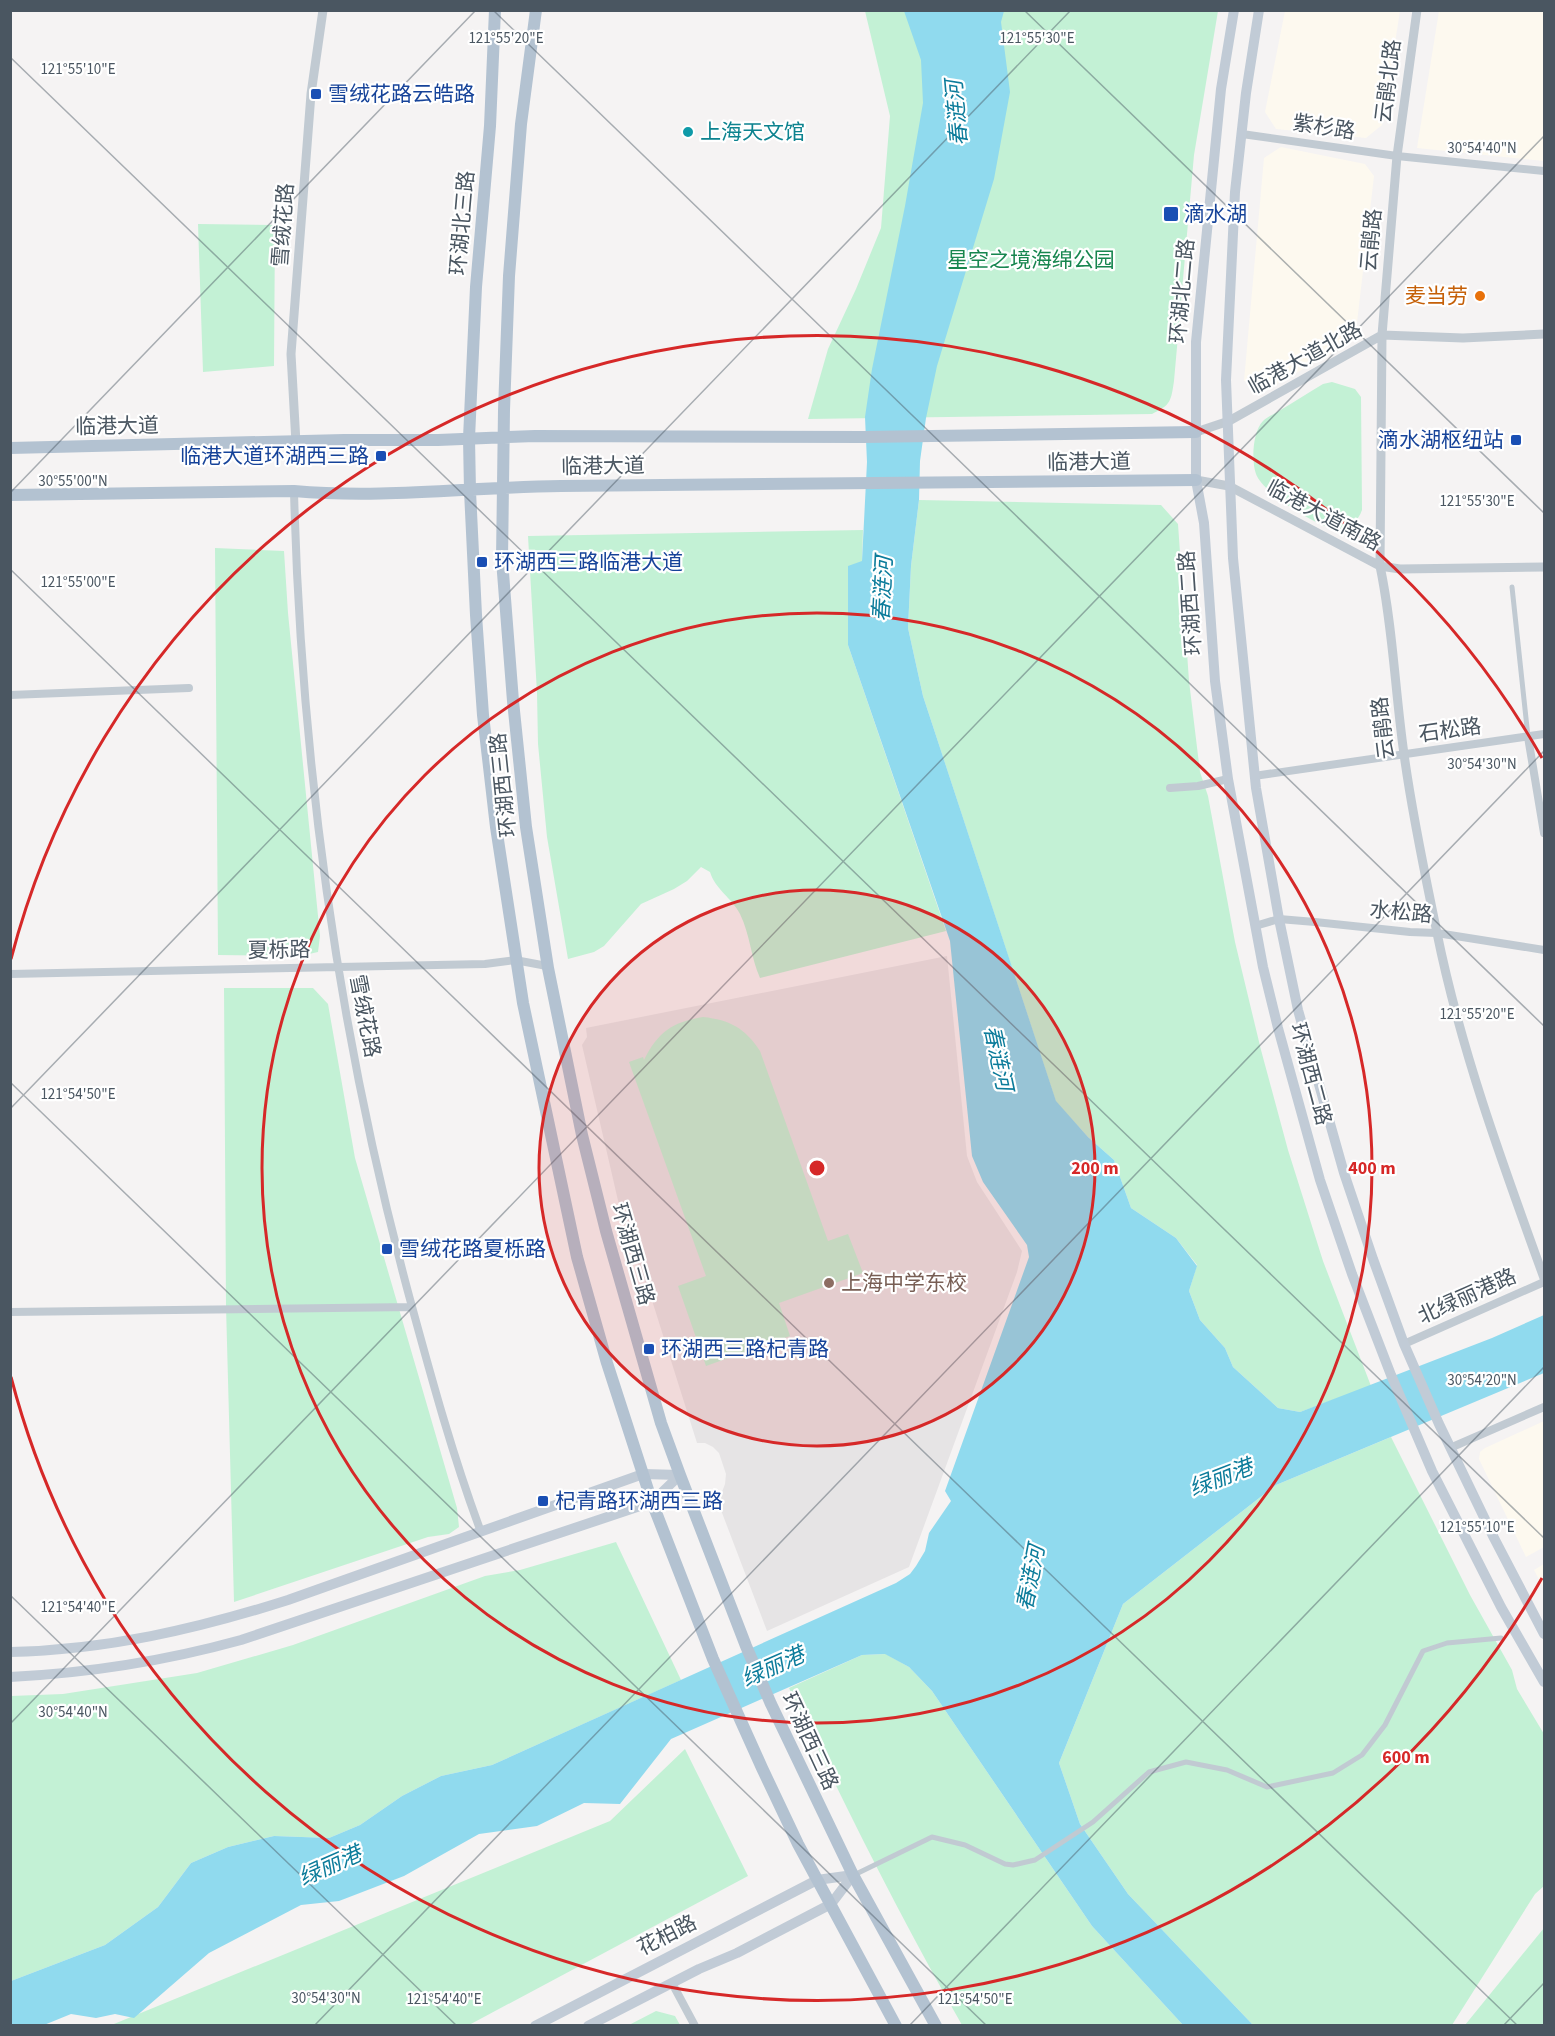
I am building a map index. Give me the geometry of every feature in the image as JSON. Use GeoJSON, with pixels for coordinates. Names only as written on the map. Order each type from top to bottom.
{"type":"FeatureCollection","features":[{"type":"Feature","properties":{"kind":"main road","name":"环湖北三路"},"geometry":{"type":"LineString","coordinates":[[469,438],[476,287],[490,126],[495,10]]}},
{"type":"Feature","properties":{"kind":"main road"},"geometry":{"type":"LineString","coordinates":[[503,436],[509,276],[521,124],[536,10]]}},
{"type":"Feature","properties":{"kind":"main road","name":"环湖北二路"},"geometry":{"type":"LineString","coordinates":[[1196,432],[1196,342],[1221,89],[1234,10]]}},
{"type":"Feature","properties":{"kind":"main road"},"geometry":{"type":"LineString","coordinates":[[1229,421],[1226,380],[1235,192],[1259,10]]}},
{"type":"Feature","properties":{"kind":"main road","name":"环湖西二路"},"geometry":{"type":"LineString","coordinates":[[1229,421],[1229,486],[1233,558],[1254,777],[1298,1010],[1344,1173],[1404,1344],[1450,1448],[1545,1634]]}},
{"type":"Feature","properties":{"kind":"main road","name":"临港大道"},"geometry":{"type":"LineString","coordinates":[[10,448],[296,443],[503,436],[863,437],[1196,432]]}},
{"type":"Feature","properties":{"kind":"main road","name":"环湖西二路"},"geometry":{"type":"LineString","coordinates":[[1196,432],[1196,480],[1203,523],[1215,681],[1228,779],[1255,926],[1278,1028],[1320,1180],[1352,1274],[1391,1376],[1432,1471],[1477,1560],[1545,1682]]}},
{"type":"Feature","properties":{"kind":"main road","name":"环湖西三路"},"geometry":{"type":"LineString","coordinates":[[503,436],[502,560],[526,827],[547,966],[582,1135],[606,1232],[661,1423],[746,1646],[771,1704],[853,1875],[936,2025]]}},
{"type":"Feature","properties":{"kind":"main road","name":"环湖西三路"},"geometry":{"type":"LineString","coordinates":[[469,438],[476,615],[483,715],[496,827],[515,960],[577,1257],[607,1363],[652,1502],[713,1659],[798,1844],[896,2025]]}},
{"type":"Feature","properties":{"kind":"main road","name":"临港大道"},"geometry":{"type":"LineString","coordinates":[[10,495],[294,491],[326,494],[470,491],[558,486],[1196,480]]}},
{"type":"Feature","properties":{"kind":"main road"},"geometry":{"type":"LineString","coordinates":[[10,1652],[104,1645],[178,1632],[288,1600],[643,1474],[680,1475]]}},
{"type":"Feature","properties":{"kind":"main road"},"geometry":{"type":"LineString","coordinates":[[10,1677],[120,1667],[193,1654],[317,1616],[652,1502],[680,1475]]}},
{"type":"Feature","properties":{"kind":"main road"},"geometry":{"type":"LineString","coordinates":[[588,2025],[737,1953],[831,1904],[853,1875]]}},
{"type":"Feature","properties":{"kind":"main road","name":"花柏路"},"geometry":{"type":"LineString","coordinates":[[535,2025],[817,1880],[853,1875]]}},
{"type":"Feature","properties":{"kind":"street","name":"雪绒花路"},"geometry":{"type":"LineString","coordinates":[[296,443],[291,354],[311,94],[323,10]]}},
{"type":"Feature","properties":{"kind":"street","name":"云鹃北路"},"geometry":{"type":"LineString","coordinates":[[1397,156],[1417,10]]}},
{"type":"Feature","properties":{"kind":"street","name":"紫杉路"},"geometry":{"type":"LineString","coordinates":[[1242,134],[1397,156],[1545,171]]}},
{"type":"Feature","properties":{"kind":"street","name":"云鹃路"},"geometry":{"type":"LineString","coordinates":[[1397,156],[1382,335],[1380,566],[1387,597],[1404,755],[1437,933],[1456,1016],[1488,1121],[1545,1280]]}},
{"type":"Feature","properties":{"kind":"street","name":"临港大道北路"},"geometry":{"type":"LineString","coordinates":[[1196,432],[1229,421],[1382,335],[1463,338],[1545,334]]}},
{"type":"Feature","properties":{"kind":"street","name":"临港大道南路"},"geometry":{"type":"LineString","coordinates":[[1196,480],[1229,486],[1380,566],[1400,569],[1545,567]]}},
{"type":"Feature","properties":{"kind":"street","name":"雪绒花路"},"geometry":{"type":"LineString","coordinates":[[294,491],[298,597],[306,706],[317,816],[337,967],[374,1156],[412,1307],[434,1393],[481,1532]]}},
{"type":"Feature","properties":{"kind":"street"},"geometry":{"type":"LineString","coordinates":[[1512,587],[1528,737],[1545,833]]}},
{"type":"Feature","properties":{"kind":"street"},"geometry":{"type":"LineString","coordinates":[[10,695],[189,688]]}},
{"type":"Feature","properties":{"kind":"street","name":"石松路"},"geometry":{"type":"LineString","coordinates":[[1254,777],[1545,734]]}},
{"type":"Feature","properties":{"kind":"street"},"geometry":{"type":"LineString","coordinates":[[1170,788],[1198,786],[1228,779]]}},
{"type":"Feature","properties":{"kind":"street","name":"水松路"},"geometry":{"type":"LineString","coordinates":[[1255,926],[1279,919],[1437,933],[1545,950]]}},
{"type":"Feature","properties":{"kind":"street","name":"夏栎路"},"geometry":{"type":"LineString","coordinates":[[10,974],[485,964],[515,960],[547,966]]}},
{"type":"Feature","properties":{"kind":"street","name":"北绿丽港路"},"geometry":{"type":"LineString","coordinates":[[1404,1344],[1545,1280]]}},
{"type":"Feature","properties":{"kind":"street"},"geometry":{"type":"LineString","coordinates":[[10,1312],[412,1307]]}},
{"type":"Feature","properties":{"kind":"street"},"geometry":{"type":"LineString","coordinates":[[1450,1448],[1545,1407]]}},
{"type":"Feature","properties":{"kind":"street"},"geometry":{"type":"LineString","coordinates":[[853,1875],[932,1837],[965,1845],[1005,1864],[1013,1865],[1035,1860],[1093,1822],[1149,1772],[1186,1762],[1227,1770],[1267,1787],[1333,1773],[1362,1755],[1385,1725],[1423,1651],[1447,1643],[1501,1638]]}},
{"type":"Feature","properties":{"kind":"street"},"geometry":{"type":"LineString","coordinates":[[672,1983],[694,2025]]}},
{"type":"Feature","properties":{"kind":"shaded area"},"geometry":{"type":"Polygon","coordinates":[[[1285,11],[1400,11],[1382,125],[1366,138],[1276,129],[1265,112],[1285,11]]]}},
{"type":"Feature","properties":{"kind":"shaded area"},"geometry":{"type":"Polygon","coordinates":[[[1439,11],[1544,11],[1544,161],[1417,148],[1439,11]]]}},
{"type":"Feature","properties":{"kind":"shaded area"},"geometry":{"type":"Polygon","coordinates":[[[1281,147],[1365,164],[1374,176],[1355,340],[1268,389],[1244,381],[1264,158],[1281,147]]]}},
{"type":"Feature","properties":{"kind":"shaded area","name":"上海中学东校"},"geometry":{"type":"Polygon","coordinates":[[[947,956],[967,1156],[977,1182],[1022,1251],[1017,1272],[909,1567],[767,1631],[716,1497],[722,1492],[726,1474],[719,1453],[705,1443],[697,1443],[650,1294],[626,1235],[582,1045],[587,1037],[586,1028],[947,956]]]}},
{"type":"Feature","properties":{"kind":"shaded area"},"geometry":{"type":"Polygon","coordinates":[[[1544,1421],[1544,1547],[1526,1557],[1479,1459],[1480,1452],[1485,1448],[1544,1421]]]}},
{"type":"Feature","properties":{"kind":"shaded area"},"geometry":{"type":"Polygon","coordinates":[[[1544,1564],[1544,1589],[1534,1570],[1544,1564]]]}},
{"type":"Feature","properties":{"kind":"green space","name":"星空之境海绵公园"},"geometry":{"type":"Polygon","coordinates":[[[865,11],[1218,11],[1194,155],[1174,381],[1171,398],[1167,405],[1152,414],[808,419],[828,349],[881,228],[890,116],[865,11]]]}},
{"type":"Feature","properties":{"kind":"green space"},"geometry":{"type":"Polygon","coordinates":[[[198,224],[275,225],[274,366],[203,372],[198,224]]]}},
{"type":"Feature","properties":{"kind":"green space"},"geometry":{"type":"Polygon","coordinates":[[[1332,382],[1355,389],[1361,397],[1362,510],[1351,525],[1343,529],[1325,526],[1278,498],[1260,481],[1256,474],[1254,461],[1255,438],[1263,421],[1323,384],[1332,382]]]}},
{"type":"Feature","properties":{"kind":"green space"},"geometry":{"type":"Polygon","coordinates":[[[919,500],[1161,505],[1178,524],[1189,681],[1200,772],[1208,796],[1235,942],[1288,1150],[1323,1261],[1371,1386],[1300,1412],[1278,1408],[1233,1367],[1225,1348],[1200,1320],[1189,1291],[1197,1265],[1176,1238],[1131,1208],[1114,1160],[1088,1137],[1056,1102],[923,696],[908,628],[911,566],[919,500]]]}},
{"type":"Feature","properties":{"kind":"green space"},"geometry":{"type":"Polygon","coordinates":[[[863,530],[862,561],[848,645],[946,931],[760,978],[740,914],[712,878],[710,872],[701,867],[687,881],[641,904],[604,946],[594,952],[568,959],[547,837],[538,744],[528,536],[863,530]]]}},
{"type":"Feature","properties":{"kind":"green space"},"geometry":{"type":"Polygon","coordinates":[[[215,548],[284,551],[320,936],[318,952],[300,956],[218,955],[215,548]]]}},
{"type":"Feature","properties":{"kind":"green space"},"geometry":{"type":"Polygon","coordinates":[[[224,988],[313,988],[328,1004],[355,1158],[457,1508],[459,1527],[449,1534],[428,1537],[234,1602],[226,1306],[224,988]]]}},
{"type":"Feature","properties":{"kind":"green space"},"geometry":{"type":"Polygon","coordinates":[[[703,1017],[721,1020],[736,1026],[749,1036],[760,1051],[828,1241],[848,1234],[863,1273],[779,1303],[790,1336],[706,1366],[678,1286],[706,1276],[629,1062],[643,1057],[644,1060],[661,1035],[674,1025],[703,1017]]]}},
{"type":"Feature","properties":{"kind":"green space"},"geometry":{"type":"Polygon","coordinates":[[[1391,1437],[1470,1595],[1512,1670],[1517,1689],[1544,1734],[1544,1886],[1535,1894],[1452,2025],[1253,2025],[1128,1894],[1080,1824],[1059,1763],[1123,1604],[1276,1485],[1391,1437]]]}},
{"type":"Feature","properties":{"kind":"green space"},"geometry":{"type":"Polygon","coordinates":[[[616,1542],[681,1680],[492,1765],[441,1776],[402,1796],[360,1825],[329,1838],[274,1836],[228,1847],[191,1863],[158,1907],[105,1945],[11,1981],[11,1696],[63,1694],[197,1673],[293,1645],[485,1576],[520,1570],[616,1542]]]}},
{"type":"Feature","properties":{"kind":"green space"},"geometry":{"type":"Polygon","coordinates":[[[886,1654],[909,1667],[932,1691],[1092,1926],[1183,2025],[962,2025],[872,1858],[789,1688],[862,1655],[886,1654]]]}},
{"type":"Feature","properties":{"kind":"green space"},"geometry":{"type":"Polygon","coordinates":[[[685,1749],[748,1876],[469,2025],[109,2026],[610,1821],[685,1749]]]}},
{"type":"Feature","properties":{"kind":"green space"},"geometry":{"type":"Polygon","coordinates":[[[1544,1928],[1544,2025],[1465,2025],[1544,1928]]]}},
{"type":"Feature","properties":{"kind":"green space"},"geometry":{"type":"Polygon","coordinates":[[[656,2011],[675,2016],[680,2025],[629,2025],[656,2011]]]}},
{"type":"Feature","properties":{"kind":"water"},"geometry":{"type":"Polygon","coordinates":[[[904,11],[1004,11],[1001,22],[1010,92],[994,179],[937,366],[926,418],[911,566],[908,628],[923,696],[1056,1101],[1088,1137],[1114,1160],[1131,1208],[1176,1238],[1197,1266],[1189,1291],[1200,1320],[1225,1348],[1233,1367],[1278,1408],[1300,1412],[1492,1338],[1544,1315],[1544,1373],[1276,1485],[1123,1604],[1059,1763],[1080,1824],[1128,1894],[1253,2025],[1183,2025],[1092,1926],[932,1691],[909,1667],[885,1654],[862,1655],[671,1739],[620,1804],[584,1803],[537,1826],[479,1834],[404,1876],[339,1901],[301,1905],[209,1953],[134,2018],[115,2014],[96,2018],[71,2014],[44,2025],[11,2026],[11,1981],[105,1945],[158,1907],[191,1863],[228,1847],[274,1836],[329,1838],[360,1825],[402,1796],[441,1776],[492,1765],[896,1583],[910,1574],[916,1566],[925,1551],[929,1533],[951,1501],[945,1491],[1029,1257],[1027,1245],[983,1182],[972,1156],[950,941],[848,645],[848,566],[862,561],[867,462],[865,417],[872,369],[923,103],[921,60],[904,11]]]}},
{"type":"Feature","properties":{"kind":"place","name":"雪绒花路云皓路"},"geometry":{"type":"Point","coordinates":[316,94]}},
{"type":"Feature","properties":{"kind":"place","name":"上海天文馆"},"geometry":{"type":"Point","coordinates":[688,132]}},
{"type":"Feature","properties":{"kind":"place","name":"滴水湖"},"geometry":{"type":"Point","coordinates":[1171,214]}},
{"type":"Feature","properties":{"kind":"place","name":"麦当劳"},"geometry":{"type":"Point","coordinates":[1480,296]}},
{"type":"Feature","properties":{"kind":"place","name":"滴水湖枢纽站"},"geometry":{"type":"Point","coordinates":[1516,440]}},
{"type":"Feature","properties":{"kind":"place","name":"临港大道环湖西三路"},"geometry":{"type":"Point","coordinates":[381,456]}},
{"type":"Feature","properties":{"kind":"place","name":"环湖西三路临港大道"},"geometry":{"type":"Point","coordinates":[482,562]}},
{"type":"Feature","properties":{"kind":"place","name":"雪绒花路夏栎路"},"geometry":{"type":"Point","coordinates":[387,1249]}},
{"type":"Feature","properties":{"kind":"place","name":"上海中学东校"},"geometry":{"type":"Point","coordinates":[829,1283]}},
{"type":"Feature","properties":{"kind":"place","name":"环湖西三路杞青路"},"geometry":{"type":"Point","coordinates":[649,1349]}},
{"type":"Feature","properties":{"kind":"place","name":"杞青路环湖西三路"},"geometry":{"type":"Point","coordinates":[543,1501]}},
{"type":"Feature","properties":{"kind":"water label","name":"春涟河"},"geometry":{"type":"Point","coordinates":[957,113]}},
{"type":"Feature","properties":{"kind":"water label","name":"春涟河"},"geometry":{"type":"Point","coordinates":[883,589]}},
{"type":"Feature","properties":{"kind":"water label","name":"春涟河"},"geometry":{"type":"Point","coordinates":[998,1058]}},
{"type":"Feature","properties":{"kind":"water label","name":"绿丽港"},"geometry":{"type":"Point","coordinates":[1221,1478]}},
{"type":"Feature","properties":{"kind":"water label","name":"春涟河"},"geometry":{"type":"Point","coordinates":[1031,1578]}},
{"type":"Feature","properties":{"kind":"water label","name":"绿丽港"},"geometry":{"type":"Point","coordinates":[773,1667]}},
{"type":"Feature","properties":{"kind":"water label","name":"绿丽港"},"geometry":{"type":"Point","coordinates":[330,1866]}}]}
